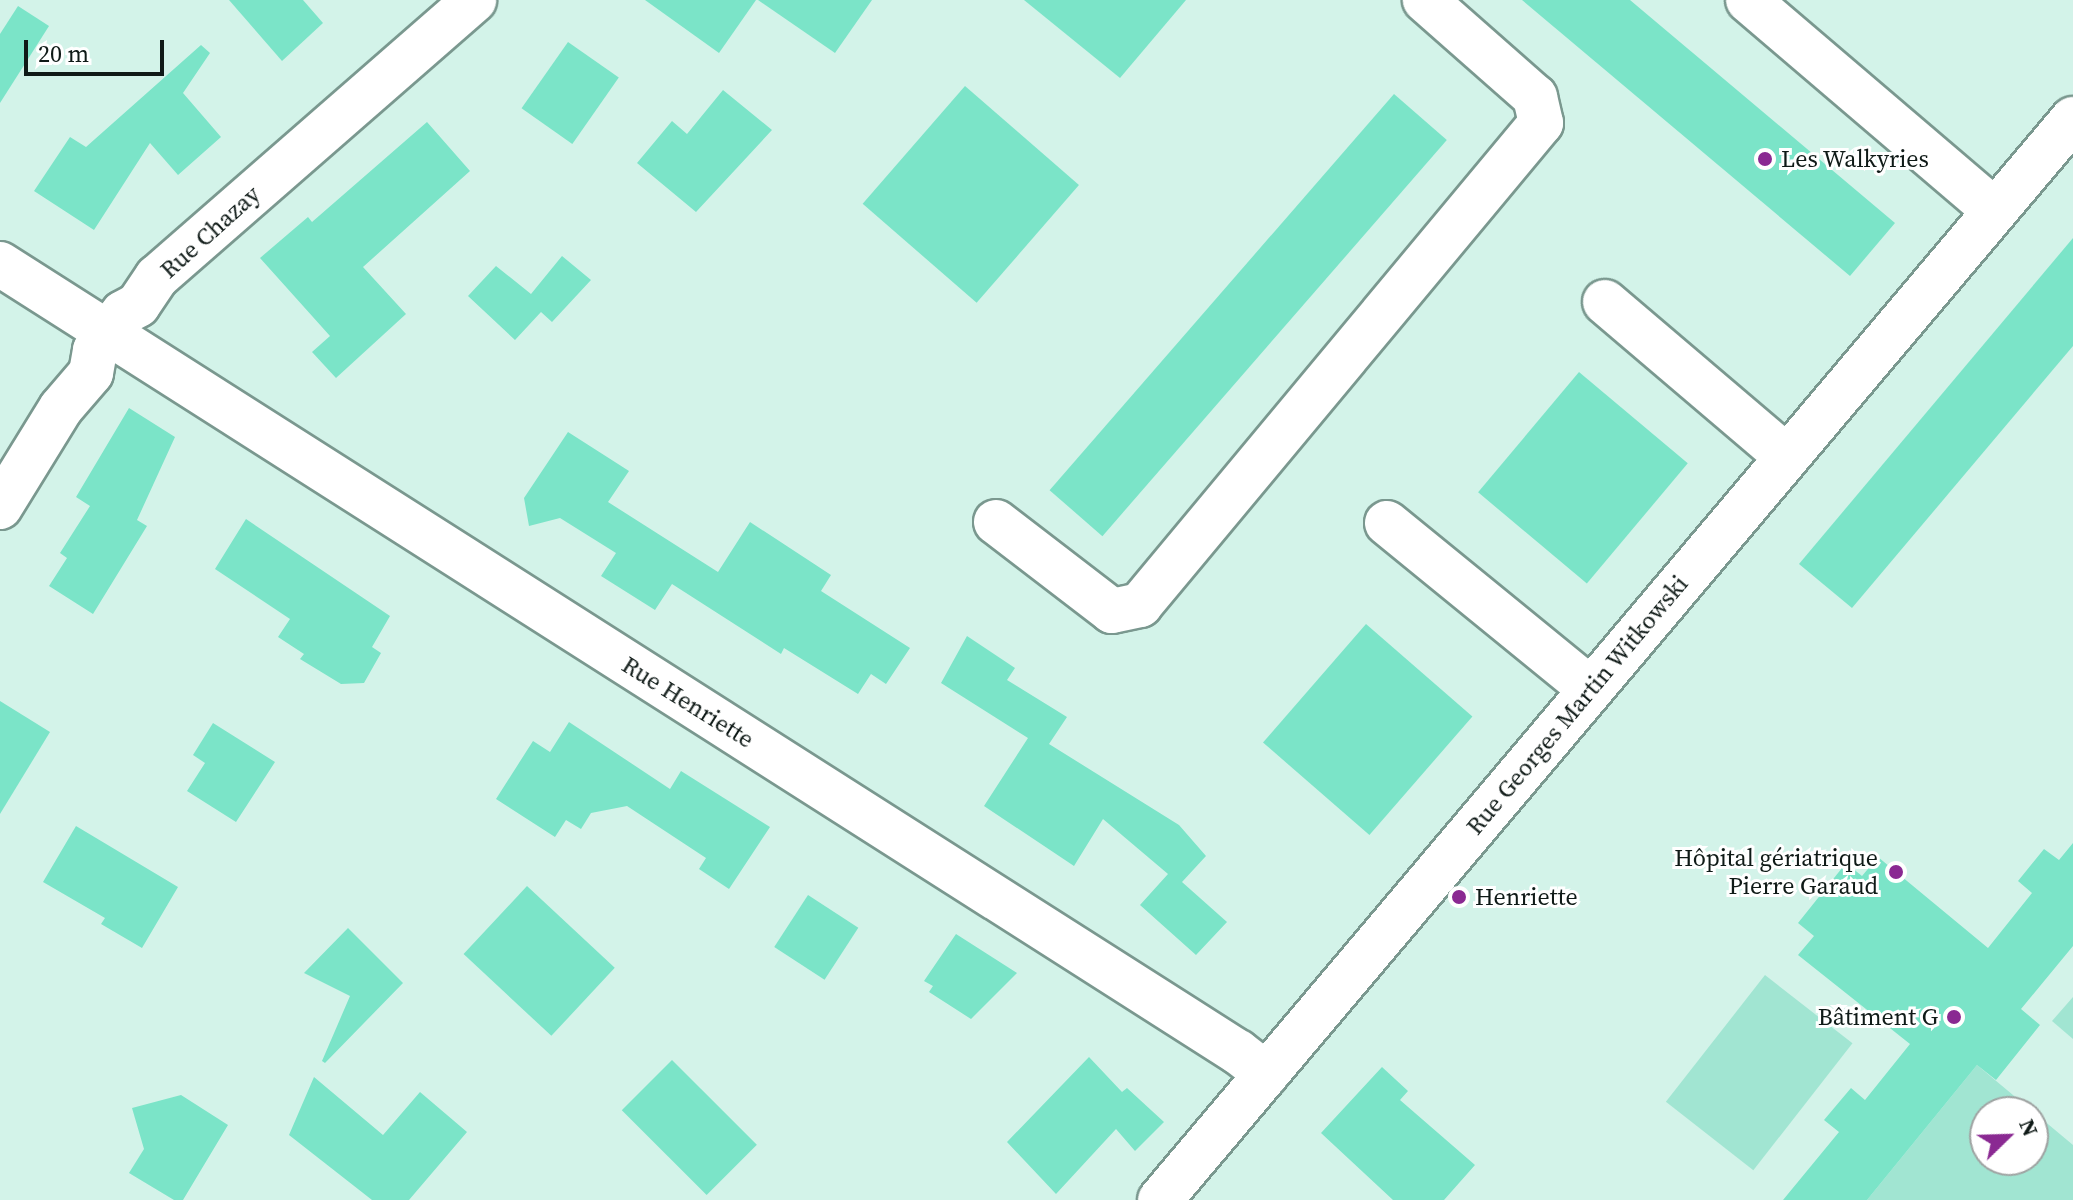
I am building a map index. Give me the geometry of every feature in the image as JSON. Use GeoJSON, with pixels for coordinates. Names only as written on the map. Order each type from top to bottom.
{"type":"FeatureCollection","features":[{"type":"Feature","properties":{"kind":"street","name":"Rue Chazay"},"geometry":{"type":"LineString","coordinates":[[0,507],[61,408],[91,373],[95,350],[107,333],[138,305],[157,277],[474,0]]}},
{"type":"Feature","properties":{"kind":"street"},"geometry":{"type":"LineString","coordinates":[[996,522],[1112,611],[1140,605],[1541,123],[1535,97],[1425,0]]}},
{"type":"Feature","properties":{"kind":"street"},"geometry":{"type":"LineString","coordinates":[[1748,0],[1994,210]]}},
{"type":"Feature","properties":{"kind":"street","name":"Rue Georges Martin Witkowski"},"geometry":{"type":"LineString","coordinates":[[1160,1200],[1589,688],[2073,119]]}},
{"type":"Feature","properties":{"kind":"street","name":"Rue Henriette"},"geometry":{"type":"LineString","coordinates":[[0,264],[1238,1052],[1266,1074]]}},
{"type":"Feature","properties":{"kind":"street"},"geometry":{"type":"LineString","coordinates":[[1605,302],[1787,457]]}},
{"type":"Feature","properties":{"kind":"street"},"geometry":{"type":"LineString","coordinates":[[1387,523],[1589,688]]}},
{"type":"Feature","properties":{"kind":"green space"},"geometry":{"type":"Polygon","coordinates":[[[1765,975],[1852,1043],[1753,1170],[1666,1102],[1765,975]]]}},
{"type":"Feature","properties":{"kind":"green space"},"geometry":{"type":"Polygon","coordinates":[[[2073,997],[2073,1039],[2052,1021],[2073,997]]]}},
{"type":"Feature","properties":{"kind":"green space"},"geometry":{"type":"Polygon","coordinates":[[[1977,1065],[2014,1096],[1969,1096],[1969,1176],[2049,1176],[2049,1125],[2073,1145],[2073,1200],[1867,1200],[1977,1065]]]}},
{"type":"Feature","properties":{"kind":"building"},"geometry":{"type":"Polygon","coordinates":[[[229,0],[303,0],[323,23],[282,61],[229,0]]]}},
{"type":"Feature","properties":{"kind":"building"},"geometry":{"type":"Polygon","coordinates":[[[645,0],[756,0],[719,53],[645,0]]]}},
{"type":"Feature","properties":{"kind":"building"},"geometry":{"type":"Polygon","coordinates":[[[758,0],[872,0],[835,53],[758,0]]]}},
{"type":"Feature","properties":{"kind":"building"},"geometry":{"type":"Polygon","coordinates":[[[1024,0],[1186,0],[1120,78],[1024,0]]]}},
{"type":"Feature","properties":{"kind":"building","name":"Les Walkyries"},"geometry":{"type":"Polygon","coordinates":[[[1522,0],[1630,0],[1895,223],[1850,276],[1522,0]]]}},
{"type":"Feature","properties":{"kind":"building"},"geometry":{"type":"Polygon","coordinates":[[[18,6],[49,26],[0,103],[0,34],[18,6]]]}},
{"type":"Feature","properties":{"kind":"building"},"geometry":{"type":"Polygon","coordinates":[[[568,42],[619,78],[572,144],[522,108],[568,42]]]}},
{"type":"Feature","properties":{"kind":"building"},"geometry":{"type":"Polygon","coordinates":[[[201,45],[210,53],[183,93],[221,137],[178,175],[150,143],[94,230],[34,191],[70,137],[86,147],[201,45]]]}},
{"type":"Feature","properties":{"kind":"building"},"geometry":{"type":"Polygon","coordinates":[[[965,86],[1079,185],[977,303],[863,204],[965,86]]]}},
{"type":"Feature","properties":{"kind":"building"},"geometry":{"type":"Polygon","coordinates":[[[723,90],[772,130],[696,212],[637,163],[672,121],[687,134],[723,90]]]}},
{"type":"Feature","properties":{"kind":"building"},"geometry":{"type":"Polygon","coordinates":[[[1394,94],[1447,140],[1102,536],[1050,490],[1394,94]]]}},
{"type":"Feature","properties":{"kind":"building"},"geometry":{"type":"Polygon","coordinates":[[[427,122],[470,171],[363,267],[406,314],[336,378],[312,352],[330,336],[260,258],[308,217],[312,222],[427,122]]]}},
{"type":"Feature","properties":{"kind":"building"},"geometry":{"type":"Polygon","coordinates":[[[2073,238],[2073,346],[1852,608],[1799,564],[2073,238]]]}},
{"type":"Feature","properties":{"kind":"building"},"geometry":{"type":"Polygon","coordinates":[[[562,256],[591,280],[552,322],[541,312],[515,340],[468,296],[496,266],[531,294],[562,256]]]}},
{"type":"Feature","properties":{"kind":"building"},"geometry":{"type":"Polygon","coordinates":[[[1579,372],[1688,463],[1587,584],[1478,492],[1579,372]]]}},
{"type":"Feature","properties":{"kind":"building"},"geometry":{"type":"Polygon","coordinates":[[[129,408],[175,437],[137,520],[147,526],[93,614],[49,586],[67,558],[60,553],[90,506],[76,497],[129,408]]]}},
{"type":"Feature","properties":{"kind":"building"},"geometry":{"type":"Polygon","coordinates":[[[568,432],[629,471],[608,502],[718,572],[750,522],[831,575],[821,591],[910,648],[886,684],[871,674],[858,694],[784,648],[781,654],[672,584],[655,610],[601,576],[616,553],[560,518],[529,526],[524,498],[568,432]]]}},
{"type":"Feature","properties":{"kind":"building"},"geometry":{"type":"Polygon","coordinates":[[[246,519],[390,616],[372,647],[381,653],[364,683],[341,684],[300,659],[304,654],[278,637],[290,619],[215,569],[246,519]]]}},
{"type":"Feature","properties":{"kind":"building"},"geometry":{"type":"Polygon","coordinates":[[[1366,624],[1472,717],[1369,835],[1263,742],[1366,624]]]}},
{"type":"Feature","properties":{"kind":"building"},"geometry":{"type":"Polygon","coordinates":[[[967,636],[1015,668],[1007,680],[1067,717],[1049,744],[1179,825],[1206,856],[1182,882],[1227,922],[1196,955],[1140,905],[1168,874],[1103,819],[1074,866],[984,806],[1028,738],[941,683],[967,636]]]}},
{"type":"Feature","properties":{"kind":"building"},"geometry":{"type":"Polygon","coordinates":[[[0,701],[50,732],[0,814],[0,701]]]}},
{"type":"Feature","properties":{"kind":"building"},"geometry":{"type":"Polygon","coordinates":[[[569,722],[670,789],[681,771],[770,827],[729,889],[699,869],[706,858],[627,806],[591,813],[581,829],[566,820],[555,837],[496,799],[533,741],[550,752],[569,722]]]}},
{"type":"Feature","properties":{"kind":"building"},"geometry":{"type":"Polygon","coordinates":[[[213,723],[275,762],[236,822],[187,791],[205,763],[193,755],[213,723]]]}},
{"type":"Feature","properties":{"kind":"building"},"geometry":{"type":"Polygon","coordinates":[[[76,826],[178,887],[142,948],[101,924],[105,918],[43,882],[76,826]]]}},
{"type":"Feature","properties":{"kind":"building","name":"Bâtiment G"},"geometry":{"type":"Polygon","coordinates":[[[2073,843],[2073,946],[2021,1009],[2040,1025],[1996,1080],[1977,1065],[1867,1200],[1783,1200],[1839,1132],[1824,1120],[1851,1088],[1865,1100],[1910,1044],[1798,955],[1814,936],[1798,923],[1846,863],[1862,876],[1878,857],[1988,948],[2032,893],[2018,881],[2044,849],[2059,860],[2073,843]]]}},
{"type":"Feature","properties":{"kind":"building"},"geometry":{"type":"Polygon","coordinates":[[[527,886],[615,968],[551,1036],[464,954],[527,886]]]}},
{"type":"Feature","properties":{"kind":"building"},"geometry":{"type":"Polygon","coordinates":[[[808,895],[858,928],[825,980],[774,947],[808,895]]]}},
{"type":"Feature","properties":{"kind":"building"},"geometry":{"type":"Polygon","coordinates":[[[348,928],[403,983],[325,1063],[322,1061],[350,996],[304,973],[348,928]]]}},
{"type":"Feature","properties":{"kind":"building"},"geometry":{"type":"Polygon","coordinates":[[[956,934],[1017,973],[971,1019],[929,992],[933,986],[924,981],[956,934]]]}},
{"type":"Feature","properties":{"kind":"building"},"geometry":{"type":"Polygon","coordinates":[[[1089,1057],[1122,1092],[1127,1088],[1164,1122],[1135,1151],[1116,1129],[1056,1194],[1007,1142],[1089,1057]]]}},
{"type":"Feature","properties":{"kind":"building"},"geometry":{"type":"Polygon","coordinates":[[[672,1060],[757,1145],[707,1195],[622,1110],[672,1060]]]}},
{"type":"Feature","properties":{"kind":"building"},"geometry":{"type":"Polygon","coordinates":[[[1382,1067],[1408,1091],[1400,1100],[1475,1165],[1444,1200],[1393,1200],[1321,1133],[1382,1067]]]}},
{"type":"Feature","properties":{"kind":"building"},"geometry":{"type":"Polygon","coordinates":[[[314,1077],[383,1135],[420,1092],[467,1132],[409,1200],[372,1200],[289,1135],[314,1077]]]}},
{"type":"Feature","properties":{"kind":"building"},"geometry":{"type":"Polygon","coordinates":[[[181,1095],[228,1125],[183,1200],[174,1200],[129,1173],[144,1149],[132,1108],[181,1095]]]}},
{"type":"Feature","properties":{"kind":"place","name":"Les Walkyries"},"geometry":{"type":"Point","coordinates":[1765,159]}},
{"type":"Feature","properties":{"kind":"place","name":"Hôpital gériatrique Pierre Garaud"},"geometry":{"type":"Point","coordinates":[1896,872]}},
{"type":"Feature","properties":{"kind":"place","name":"Henriette"},"geometry":{"type":"Point","coordinates":[1459,897]}},
{"type":"Feature","properties":{"kind":"place","name":"Bâtiment G"},"geometry":{"type":"Point","coordinates":[1954,1017]}}]}
